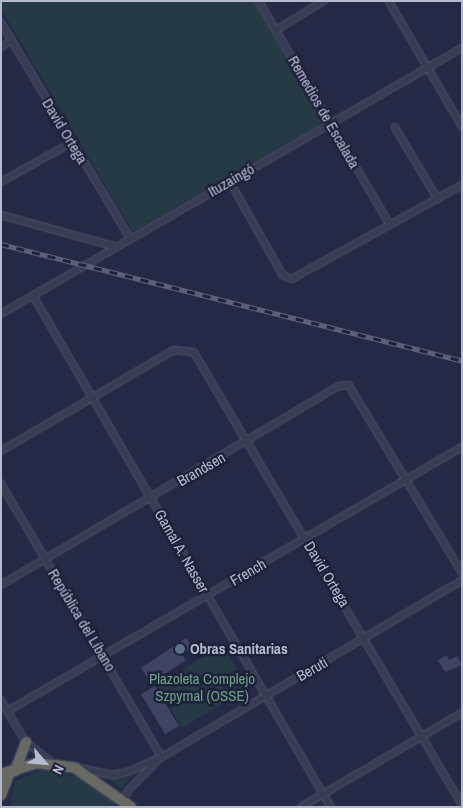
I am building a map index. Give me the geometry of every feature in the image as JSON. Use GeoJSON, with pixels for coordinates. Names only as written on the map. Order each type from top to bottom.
{"type":"FeatureCollection","features":[{"type":"Feature","properties":{"kind":"highway"},"geometry":{"type":"LineString","coordinates":[[1,795],[9,773],[26,742]]}},
{"type":"Feature","properties":{"kind":"highway"},"geometry":{"type":"LineString","coordinates":[[9,773],[53,763],[75,768],[114,792],[124,805]]}},
{"type":"Feature","properties":{"kind":"street","name":"Remedios de Escalada"},"geometry":{"type":"LineString","coordinates":[[259,1],[389,223]]}},
{"type":"Feature","properties":{"kind":"street"},"geometry":{"type":"LineString","coordinates":[[276,30],[324,1]]}},
{"type":"Feature","properties":{"kind":"street"},"geometry":{"type":"LineString","coordinates":[[389,1],[462,126]]}},
{"type":"Feature","properties":{"kind":"street","name":"David Ortega"},"geometry":{"type":"LineString","coordinates":[[1,22],[71,143],[131,239]]}},
{"type":"Feature","properties":{"kind":"street"},"geometry":{"type":"LineString","coordinates":[[1,47],[12,40]]}},
{"type":"Feature","properties":{"kind":"street","name":"Ituzaingó"},"geometry":{"type":"LineString","coordinates":[[1,314],[462,48]]}},
{"type":"Feature","properties":{"kind":"street"},"geometry":{"type":"LineString","coordinates":[[395,127],[438,199]]}},
{"type":"Feature","properties":{"kind":"street"},"geometry":{"type":"LineString","coordinates":[[1,182],[71,143]]}},
{"type":"Feature","properties":{"kind":"street"},"geometry":{"type":"LineString","coordinates":[[230,181],[283,275],[304,276],[389,223],[462,186]]}},
{"type":"Feature","properties":{"kind":"street"},"geometry":{"type":"LineString","coordinates":[[1,215],[117,247]]}},
{"type":"Feature","properties":{"kind":"street","name":"Gamal A. Nasser"},"geometry":{"type":"LineString","coordinates":[[34,295],[332,807]]}},
{"type":"Feature","properties":{"kind":"street","name":"David Ortega"},"geometry":{"type":"LineString","coordinates":[[93,398],[174,350],[187,349],[200,358],[250,440],[462,804]]}},
{"type":"Feature","properties":{"kind":"street","name":"Brandsen"},"geometry":{"type":"LineString","coordinates":[[1,585],[152,498],[339,386],[349,385],[408,479]]}},
{"type":"Feature","properties":{"kind":"street"},"geometry":{"type":"LineString","coordinates":[[1,450],[93,398]]}},
{"type":"Feature","properties":{"kind":"street","name":"French"},"geometry":{"type":"LineString","coordinates":[[8,711],[462,447]]}},
{"type":"Feature","properties":{"kind":"street"},"geometry":{"type":"LineString","coordinates":[[408,479],[462,572]]}},
{"type":"Feature","properties":{"kind":"street","name":"República del Líbano"},"geometry":{"type":"LineString","coordinates":[[1,483],[162,757]]}},
{"type":"Feature","properties":{"kind":"street","name":"Beruti"},"geometry":{"type":"LineString","coordinates":[[75,768],[112,775],[162,757],[462,580]]}},
{"type":"Feature","properties":{"kind":"street"},"geometry":{"type":"LineString","coordinates":[[1,700],[26,742],[53,763]]}},
{"type":"Feature","properties":{"kind":"street"},"geometry":{"type":"LineString","coordinates":[[301,807],[462,712]]}},
{"type":"Feature","properties":{"kind":"street","name":"Beruti"},"geometry":{"type":"LineString","coordinates":[[124,805],[162,757]]}},
{"type":"Feature","properties":{"kind":"green space"},"geometry":{"type":"Polygon","coordinates":[[[1,1],[254,1],[324,122],[133,232],[1,9],[1,1]]]}},
{"type":"Feature","properties":{"kind":"green space","name":"Plazoleta Complejo Szpyrnal (OSSE)"},"geometry":{"type":"Polygon","coordinates":[[[223,645],[248,689],[182,728],[157,685],[223,645]]]}},
{"type":"Feature","properties":{"kind":"green space"},"geometry":{"type":"Polygon","coordinates":[[[44,769],[80,777],[110,795],[115,807],[10,807],[15,781],[44,769]]]}},
{"type":"Feature","properties":{"kind":"green space"},"geometry":{"type":"Polygon","coordinates":[[[130,777],[121,789],[109,779],[130,777]]]}},
{"type":"Feature","properties":{"kind":"building"},"geometry":{"type":"Polygon","coordinates":[[[186,638],[193,648],[182,655],[186,660],[151,683],[141,668],[186,638]]]}},
{"type":"Feature","properties":{"kind":"building"},"geometry":{"type":"Polygon","coordinates":[[[447,655],[449,660],[457,656],[462,665],[445,672],[438,660],[447,655]]]}},
{"type":"Feature","properties":{"kind":"building"},"geometry":{"type":"Polygon","coordinates":[[[155,686],[179,726],[165,734],[141,694],[155,686]]]}},
{"type":"Feature","properties":{"kind":"railway"},"geometry":{"type":"LineString","coordinates":[[1,244],[462,361]]}},
{"type":"Feature","properties":{"kind":"place","name":"Obras Sanitarias"},"geometry":{"type":"Point","coordinates":[180,649]}}]}
